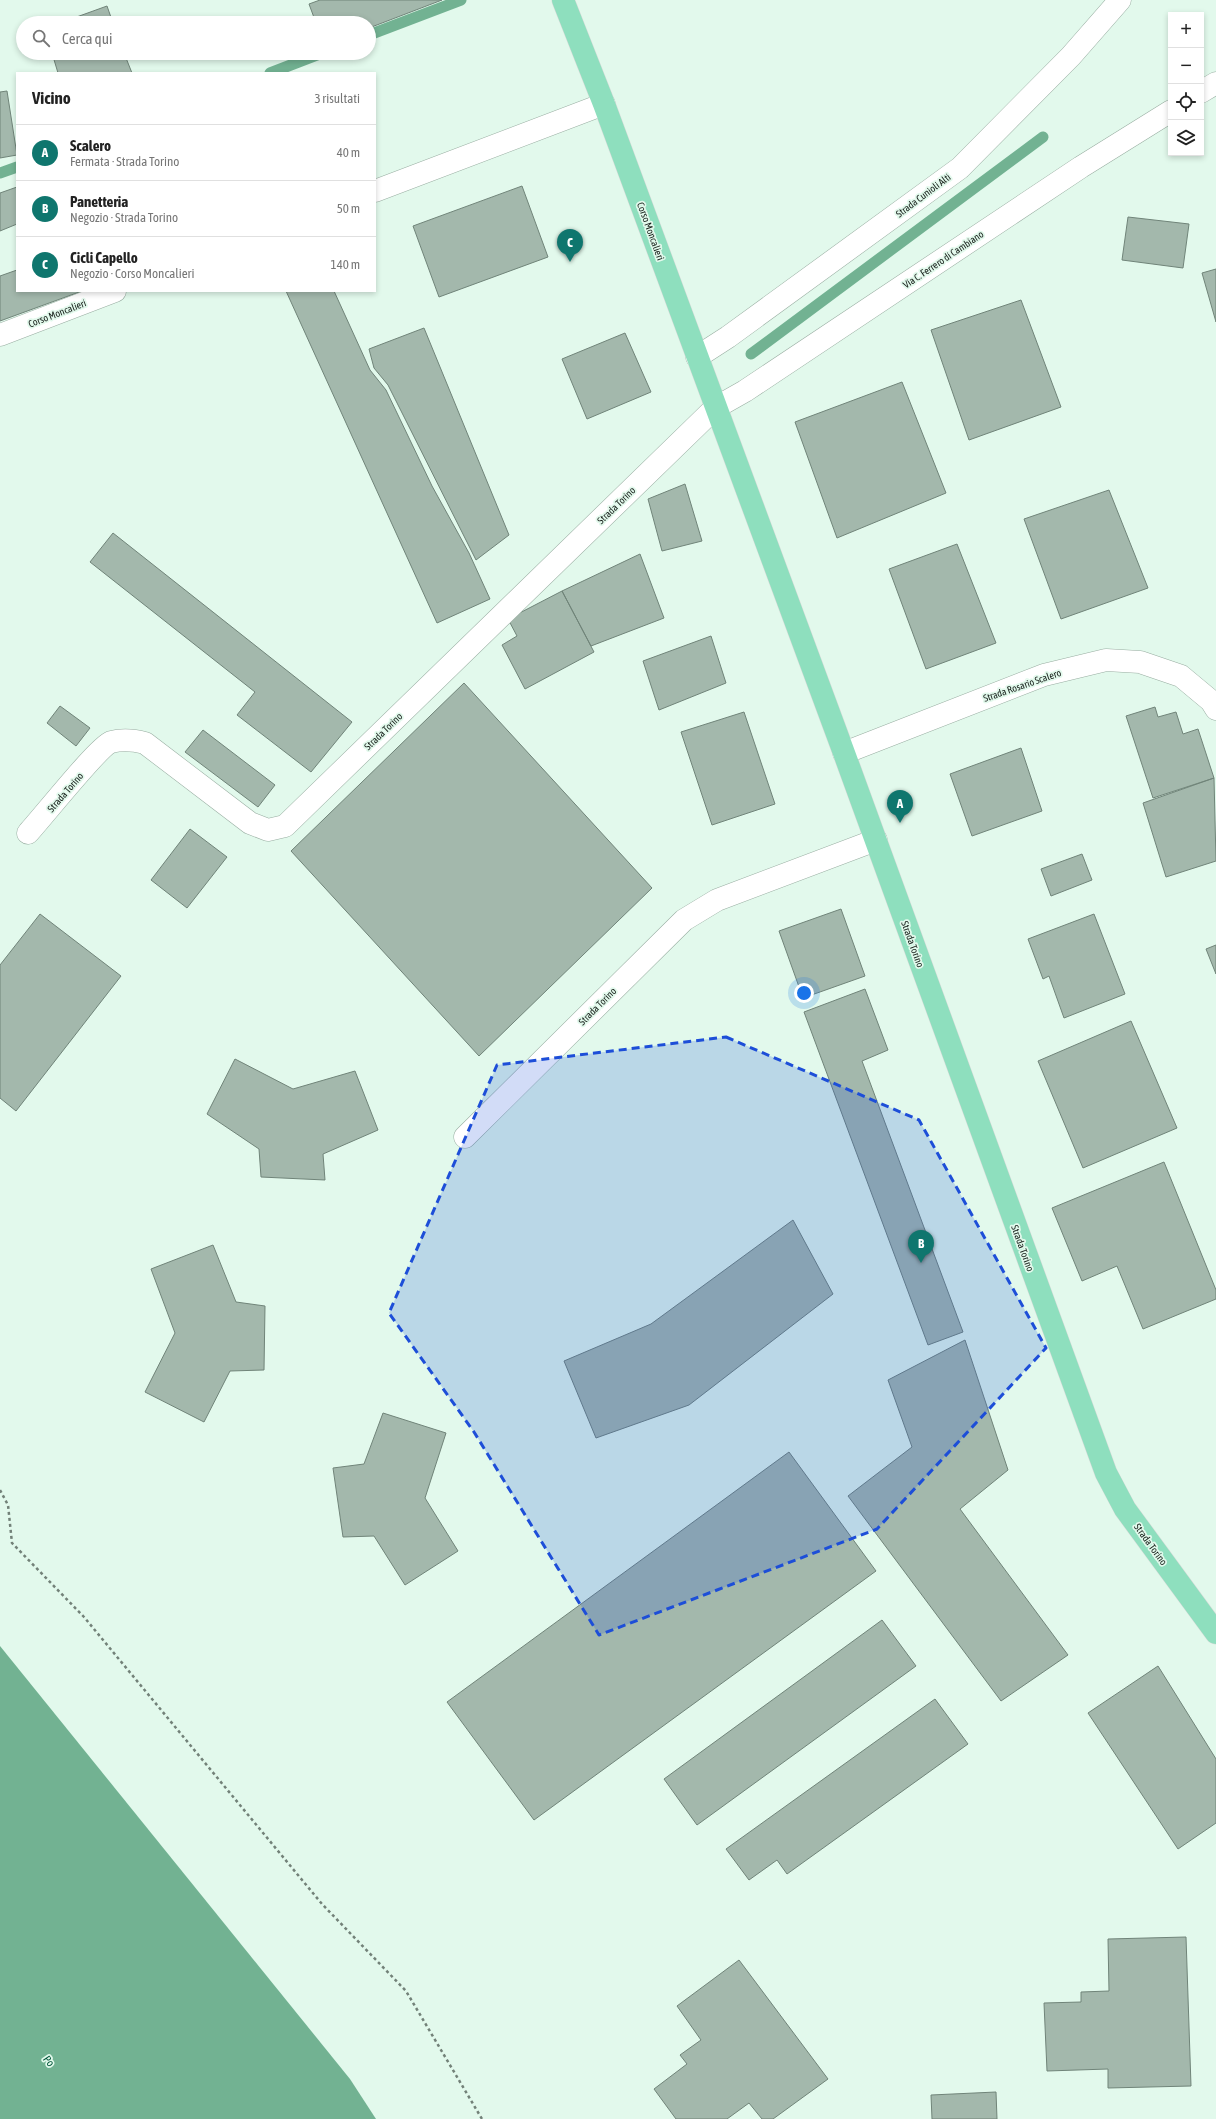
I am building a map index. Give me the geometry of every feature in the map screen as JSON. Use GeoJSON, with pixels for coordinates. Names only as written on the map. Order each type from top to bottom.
{"type":"FeatureCollection","features":[{"type":"Feature","properties":{"kind":"main road","name":"Corso Moncalieri"},"geometry":{"type":"LineString","coordinates":[[563,0],[604,104],[697,357]]}},
{"type":"Feature","properties":{"kind":"main road","name":"Strada Torino"},"geometry":{"type":"LineString","coordinates":[[697,357],[876,840],[1106,1472],[1125,1509],[1216,1633]]}},
{"type":"Feature","properties":{"kind":"street","name":"Strada Cunioli Alti"},"geometry":{"type":"LineString","coordinates":[[697,357],[728,337],[960,168],[1071,56],[1120,0]]}},
{"type":"Feature","properties":{"kind":"street"},"geometry":{"type":"LineString","coordinates":[[1204,90],[1216,83]]}},
{"type":"Feature","properties":{"kind":"street"},"geometry":{"type":"LineString","coordinates":[[376,192],[604,104]]}},
{"type":"Feature","properties":{"kind":"street","name":"Via C. Ferrero di Cambiano"},"geometry":{"type":"LineString","coordinates":[[715,408],[746,390],[1081,167],[1168,113]]}},
{"type":"Feature","properties":{"kind":"street","name":"Corso Moncalieri"},"geometry":{"type":"LineString","coordinates":[[0,335],[112,292]]}},
{"type":"Feature","properties":{"kind":"street","name":"Strada Torino"},"geometry":{"type":"LineString","coordinates":[[28,834],[91,761],[110,743],[131,740],[145,743],[250,823],[268,830],[285,826],[715,408]]}},
{"type":"Feature","properties":{"kind":"street","name":"Strada Rosario Scalero"},"geometry":{"type":"LineString","coordinates":[[844,753],[1044,675],[1106,660],[1140,662],[1180,676],[1211,701],[1216,709]]}},
{"type":"Feature","properties":{"kind":"street","name":"Strada Torino"},"geometry":{"type":"LineString","coordinates":[[465,1137],[684,920],[717,900],[876,840]]}},
{"type":"Feature","properties":{"kind":"path"},"geometry":{"type":"LineString","coordinates":[[0,1490],[8,1505],[12,1543],[84,1617],[322,1904],[406,1991],[482,2119]]}},
{"type":"Feature","properties":{"kind":"highlighted area"},"geometry":{"type":"Polygon","coordinates":[[[726,1037],[919,1120],[1046,1348],[877,1529],[599,1635],[474,1432],[389,1313],[497,1065],[726,1037]]]}},
{"type":"Feature","properties":{"kind":"water","name":"Po"},"geometry":{"type":"Polygon","coordinates":[[[0,1646],[350,2079],[376,2119],[0,2119],[0,1646]]]}},
{"type":"Feature","properties":{"kind":"building"},"geometry":{"type":"Polygon","coordinates":[[[320,0],[442,0],[376,25],[376,16],[313,16],[309,4],[320,0]]]}},
{"type":"Feature","properties":{"kind":"building"},"geometry":{"type":"Polygon","coordinates":[[[107,6],[111,16],[79,16],[107,6]]]}},
{"type":"Feature","properties":{"kind":"building"},"geometry":{"type":"Polygon","coordinates":[[[54,60],[127,60],[132,72],[58,72],[54,60]]]}},
{"type":"Feature","properties":{"kind":"building"},"geometry":{"type":"Polygon","coordinates":[[[7,91],[16,155],[0,158],[0,92],[7,91]]]}},
{"type":"Feature","properties":{"kind":"building"},"geometry":{"type":"Polygon","coordinates":[[[522,186],[548,257],[439,297],[413,226],[522,186]]]}},
{"type":"Feature","properties":{"kind":"building"},"geometry":{"type":"Polygon","coordinates":[[[16,187],[16,224],[0,231],[0,193],[16,187]]]}},
{"type":"Feature","properties":{"kind":"building"},"geometry":{"type":"Polygon","coordinates":[[[1128,217],[1189,224],[1183,268],[1122,260],[1128,217]]]}},
{"type":"Feature","properties":{"kind":"building"},"geometry":{"type":"Polygon","coordinates":[[[1216,269],[1216,322],[1202,273],[1216,269]]]}},
{"type":"Feature","properties":{"kind":"building"},"geometry":{"type":"Polygon","coordinates":[[[16,270],[16,292],[79,292],[0,321],[0,276],[16,270]]]}},
{"type":"Feature","properties":{"kind":"building"},"geometry":{"type":"Polygon","coordinates":[[[286,292],[334,292],[370,370],[386,390],[432,486],[469,553],[490,599],[437,623],[286,292]]]}},
{"type":"Feature","properties":{"kind":"building"},"geometry":{"type":"Polygon","coordinates":[[[1021,300],[1061,407],[969,440],[931,330],[1021,300]]]}},
{"type":"Feature","properties":{"kind":"building"},"geometry":{"type":"Polygon","coordinates":[[[424,328],[509,535],[476,560],[388,385],[374,368],[369,349],[424,328]]]}},
{"type":"Feature","properties":{"kind":"building"},"geometry":{"type":"Polygon","coordinates":[[[625,333],[651,392],[587,419],[562,359],[625,333]]]}},
{"type":"Feature","properties":{"kind":"building"},"geometry":{"type":"Polygon","coordinates":[[[902,382],[946,493],[837,538],[795,422],[902,382]]]}},
{"type":"Feature","properties":{"kind":"building"},"geometry":{"type":"Polygon","coordinates":[[[685,484],[702,541],[662,551],[648,499],[685,484]]]}},
{"type":"Feature","properties":{"kind":"building"},"geometry":{"type":"Polygon","coordinates":[[[1109,490],[1148,588],[1061,619],[1024,519],[1109,490]]]}},
{"type":"Feature","properties":{"kind":"building"},"geometry":{"type":"Polygon","coordinates":[[[113,533],[352,722],[311,772],[237,715],[255,692],[90,562],[113,533]]]}},
{"type":"Feature","properties":{"kind":"building"},"geometry":{"type":"Polygon","coordinates":[[[957,544],[996,643],[926,669],[889,569],[957,544]]]}},
{"type":"Feature","properties":{"kind":"building"},"geometry":{"type":"Polygon","coordinates":[[[640,554],[664,618],[591,646],[562,591],[640,554]]]}},
{"type":"Feature","properties":{"kind":"building"},"geometry":{"type":"Polygon","coordinates":[[[562,591],[594,652],[525,689],[502,645],[517,636],[508,619],[562,591]]]}},
{"type":"Feature","properties":{"kind":"building"},"geometry":{"type":"Polygon","coordinates":[[[711,636],[726,683],[659,710],[643,661],[711,636]]]}},
{"type":"Feature","properties":{"kind":"building"},"geometry":{"type":"Polygon","coordinates":[[[464,683],[652,888],[479,1056],[291,851],[464,683]]]}},
{"type":"Feature","properties":{"kind":"building"},"geometry":{"type":"Polygon","coordinates":[[[60,706],[90,728],[76,746],[47,723],[60,706]]]}},
{"type":"Feature","properties":{"kind":"building"},"geometry":{"type":"Polygon","coordinates":[[[1155,707],[1158,717],[1176,712],[1183,734],[1198,729],[1214,778],[1153,798],[1126,716],[1155,707]]]}},
{"type":"Feature","properties":{"kind":"building"},"geometry":{"type":"Polygon","coordinates":[[[744,712],[775,804],[712,825],[681,732],[744,712]]]}},
{"type":"Feature","properties":{"kind":"building"},"geometry":{"type":"Polygon","coordinates":[[[203,730],[275,785],[258,807],[185,752],[203,730]]]}},
{"type":"Feature","properties":{"kind":"building"},"geometry":{"type":"Polygon","coordinates":[[[1021,748],[1042,811],[972,836],[950,774],[1021,748]]]}},
{"type":"Feature","properties":{"kind":"building"},"geometry":{"type":"Polygon","coordinates":[[[1214,778],[1216,861],[1166,877],[1143,803],[1214,778]]]}},
{"type":"Feature","properties":{"kind":"building"},"geometry":{"type":"Polygon","coordinates":[[[190,829],[227,857],[187,908],[151,880],[190,829]]]}},
{"type":"Feature","properties":{"kind":"building"},"geometry":{"type":"Polygon","coordinates":[[[1082,854],[1092,880],[1051,896],[1041,869],[1082,854]]]}},
{"type":"Feature","properties":{"kind":"building"},"geometry":{"type":"Polygon","coordinates":[[[841,909],[865,976],[803,998],[779,931],[841,909]]]}},
{"type":"Feature","properties":{"kind":"building"},"geometry":{"type":"Polygon","coordinates":[[[40,914],[121,976],[16,1111],[0,1098],[0,965],[40,914]]]}},
{"type":"Feature","properties":{"kind":"building"},"geometry":{"type":"Polygon","coordinates":[[[1094,914],[1125,994],[1064,1018],[1049,976],[1043,979],[1028,939],[1094,914]]]}},
{"type":"Feature","properties":{"kind":"building"},"geometry":{"type":"Polygon","coordinates":[[[1216,945],[1216,974],[1206,949],[1216,945]]]}},
{"type":"Feature","properties":{"kind":"building"},"geometry":{"type":"Polygon","coordinates":[[[865,989],[888,1050],[862,1061],[963,1332],[928,1345],[804,1012],[865,989]]]}},
{"type":"Feature","properties":{"kind":"building"},"geometry":{"type":"Polygon","coordinates":[[[1131,1021],[1177,1128],[1083,1168],[1038,1061],[1131,1021]]]}},
{"type":"Feature","properties":{"kind":"building"},"geometry":{"type":"Polygon","coordinates":[[[235,1059],[293,1089],[355,1071],[378,1130],[323,1154],[325,1180],[261,1177],[259,1149],[207,1114],[235,1059]]]}},
{"type":"Feature","properties":{"kind":"building"},"geometry":{"type":"Polygon","coordinates":[[[1164,1162],[1216,1290],[1216,1299],[1143,1329],[1117,1266],[1082,1281],[1052,1208],[1164,1162]]]}},
{"type":"Feature","properties":{"kind":"building"},"geometry":{"type":"Polygon","coordinates":[[[793,1220],[833,1294],[689,1405],[596,1438],[564,1361],[651,1324],[793,1220]]]}},
{"type":"Feature","properties":{"kind":"building"},"geometry":{"type":"Polygon","coordinates":[[[213,1245],[236,1302],[265,1306],[264,1370],[230,1371],[204,1422],[145,1392],[175,1333],[151,1269],[213,1245]]]}},
{"type":"Feature","properties":{"kind":"building"},"geometry":{"type":"Polygon","coordinates":[[[965,1340],[1008,1470],[960,1509],[1068,1655],[1001,1701],[848,1496],[912,1447],[888,1380],[965,1340]]]}},
{"type":"Feature","properties":{"kind":"building"},"geometry":{"type":"Polygon","coordinates":[[[383,1413],[446,1433],[425,1498],[458,1551],[405,1585],[374,1536],[343,1537],[333,1468],[364,1464],[383,1413]]]}},
{"type":"Feature","properties":{"kind":"building"},"geometry":{"type":"Polygon","coordinates":[[[789,1452],[876,1571],[534,1820],[447,1702],[789,1452]]]}},
{"type":"Feature","properties":{"kind":"building"},"geometry":{"type":"Polygon","coordinates":[[[882,1620],[916,1666],[697,1825],[664,1779],[882,1620]]]}},
{"type":"Feature","properties":{"kind":"building"},"geometry":{"type":"Polygon","coordinates":[[[1158,1666],[1216,1759],[1216,1823],[1178,1849],[1088,1713],[1158,1666]]]}},
{"type":"Feature","properties":{"kind":"building"},"geometry":{"type":"Polygon","coordinates":[[[935,1699],[968,1744],[787,1874],[777,1860],[749,1880],[726,1849],[935,1699]]]}},
{"type":"Feature","properties":{"kind":"building"},"geometry":{"type":"Polygon","coordinates":[[[1186,1937],[1191,2086],[1108,2088],[1108,2069],[1047,2071],[1044,2003],[1081,2002],[1081,1992],[1109,1991],[1108,1939],[1186,1937]]]}},
{"type":"Feature","properties":{"kind":"building"},"geometry":{"type":"Polygon","coordinates":[[[739,1960],[828,2079],[773,2119],[762,2119],[749,2103],[727,2119],[676,2119],[654,2089],[687,2064],[680,2055],[701,2040],[677,2006],[739,1960]]]}},
{"type":"Feature","properties":{"kind":"building"},"geometry":{"type":"Polygon","coordinates":[[[996,2092],[997,2119],[932,2119],[931,2095],[996,2092]]]}},
{"type":"Feature","properties":{"kind":"waterway"},"geometry":{"type":"LineString","coordinates":[[376,32],[461,0]]}},
{"type":"Feature","properties":{"kind":"waterway"},"geometry":{"type":"LineString","coordinates":[[273,72],[304,60]]}},
{"type":"Feature","properties":{"kind":"waterway"},"geometry":{"type":"LineString","coordinates":[[751,354],[1043,137]]}},
{"type":"Feature","properties":{"kind":"waterway"},"geometry":{"type":"LineString","coordinates":[[0,173],[16,167]]}},
{"type":"Feature","properties":{"kind":"place","name":"Cicli Capello"},"geometry":{"type":"Point","coordinates":[570,262]}},
{"type":"Feature","properties":{"kind":"place","name":"Scalero"},"geometry":{"type":"Point","coordinates":[900,823]}},
{"type":"Feature","properties":{"kind":"place","name":"Panetteria"},"geometry":{"type":"Point","coordinates":[921,1263]}}]}
